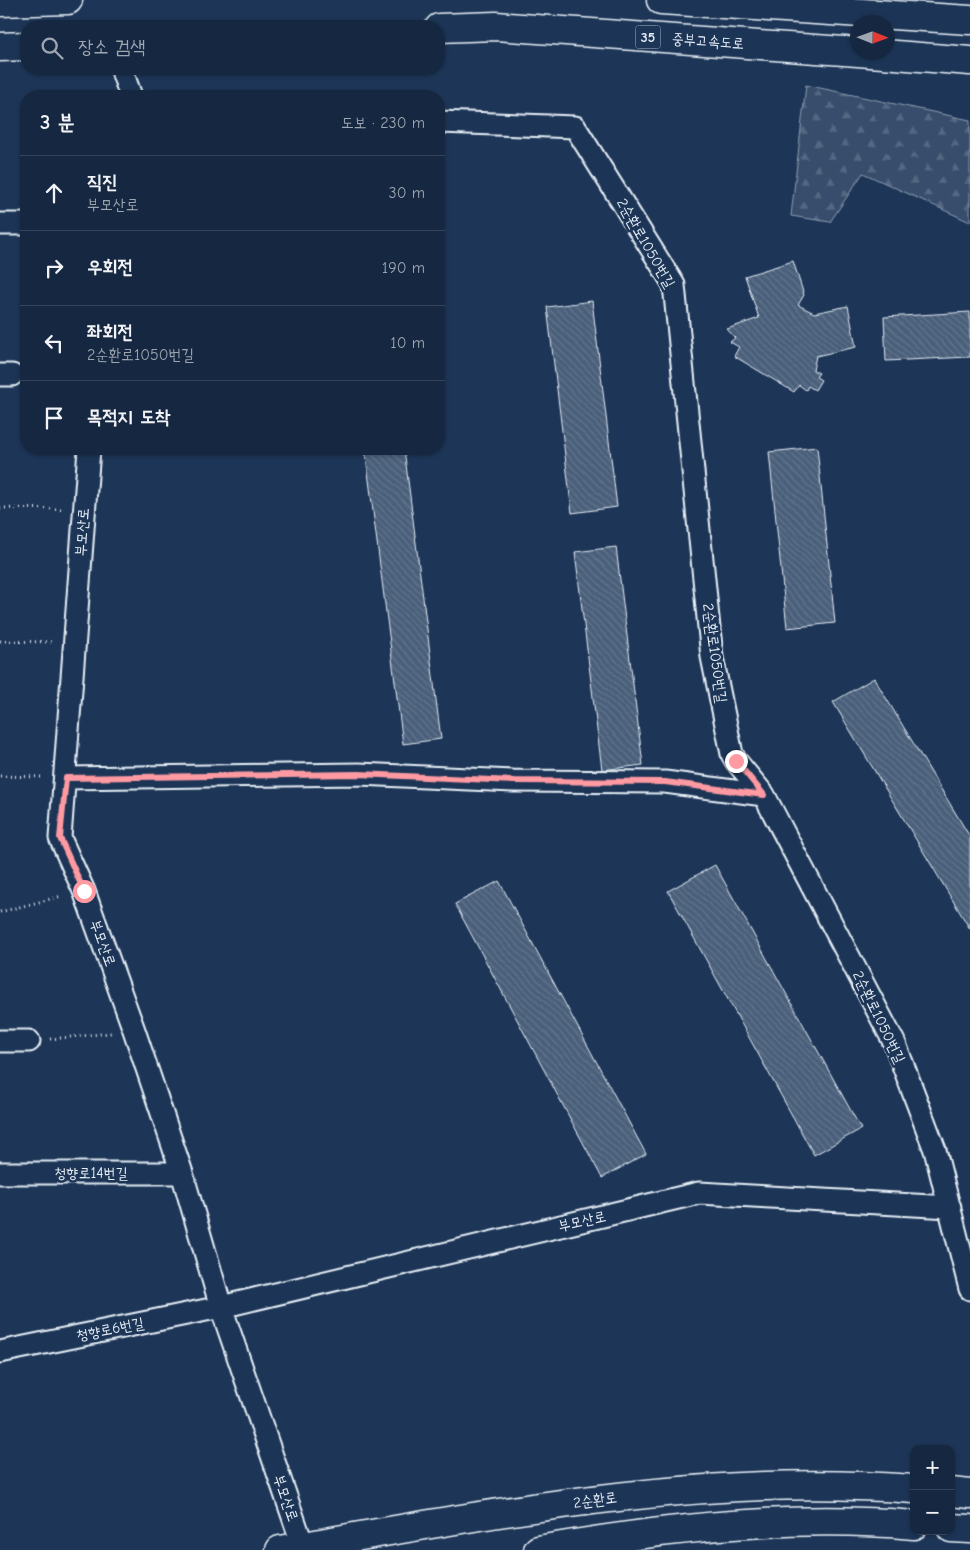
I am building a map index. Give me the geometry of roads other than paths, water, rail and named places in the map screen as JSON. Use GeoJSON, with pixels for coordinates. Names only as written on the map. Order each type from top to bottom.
{"type":"FeatureCollection","features":[{"type":"Feature","properties":{"kind":"main road"},"geometry":{"type":"LineString","coordinates":[[0,2],[68,0]]}},
{"type":"Feature","properties":{"kind":"main road"},"geometry":{"type":"LineString","coordinates":[[661,0],[970,20]]}},
{"type":"Feature","properties":{"kind":"main road","name":"중부고속도로"},"geometry":{"type":"LineString","coordinates":[[445,28],[496,26],[850,51]]}},
{"type":"Feature","properties":{"kind":"main road"},"geometry":{"type":"LineString","coordinates":[[0,47],[20,46]]}},
{"type":"Feature","properties":{"kind":"main road","name":"중부고속도로"},"geometry":{"type":"LineString","coordinates":[[895,55],[970,61]]}},
{"type":"Feature","properties":{"kind":"main road","name":"2순환로"},"geometry":{"type":"LineString","coordinates":[[291,1548],[432,1524],[594,1500],[694,1489],[784,1485],[910,1489]]}},
{"type":"Feature","properties":{"kind":"main road"},"geometry":{"type":"LineString","coordinates":[[955,1492],[970,1494]]}},
{"type":"Feature","properties":{"kind":"main road"},"geometry":{"type":"LineString","coordinates":[[538,1550],[583,1542],[683,1530],[801,1521],[910,1525]]}},
{"type":"Feature","properties":{"kind":"main road"},"geometry":{"type":"LineString","coordinates":[[955,1528],[970,1529]]}},
{"type":"Feature","properties":{"kind":"street"},"geometry":{"type":"LineString","coordinates":[[123,75],[129,90]]}},
{"type":"Feature","properties":{"kind":"street","name":"2순환로1050번길"},"geometry":{"type":"LineString","coordinates":[[445,122],[575,126],[674,285],[712,657],[732,754],[764,795],[895,1044],[935,1150],[970,1289]]}},
{"type":"Feature","properties":{"kind":"street"},"geometry":{"type":"LineString","coordinates":[[0,224],[20,224]]}},
{"type":"Feature","properties":{"kind":"street","name":"부모산로"},"geometry":{"type":"LineString","coordinates":[[88,455],[66,778],[60,838],[84,891],[134,1030],[182,1173],[291,1548]]}},
{"type":"Feature","properties":{"kind":"street"},"geometry":{"type":"LineString","coordinates":[[66,778],[359,774],[514,781],[665,782],[764,795]]}},
{"type":"Feature","properties":{"kind":"street"},"geometry":{"type":"LineString","coordinates":[[0,1041],[29,1041]]}},
{"type":"Feature","properties":{"kind":"street","name":"청향로14번길"},"geometry":{"type":"LineString","coordinates":[[0,1173],[182,1173]]}},
{"type":"Feature","properties":{"kind":"street","name":"부모산로"},"geometry":{"type":"LineString","coordinates":[[221,1307],[699,1194],[950,1208]]}},
{"type":"Feature","properties":{"kind":"street","name":"청향로6번길"},"geometry":{"type":"LineString","coordinates":[[0,1352],[221,1307]]}}]}
